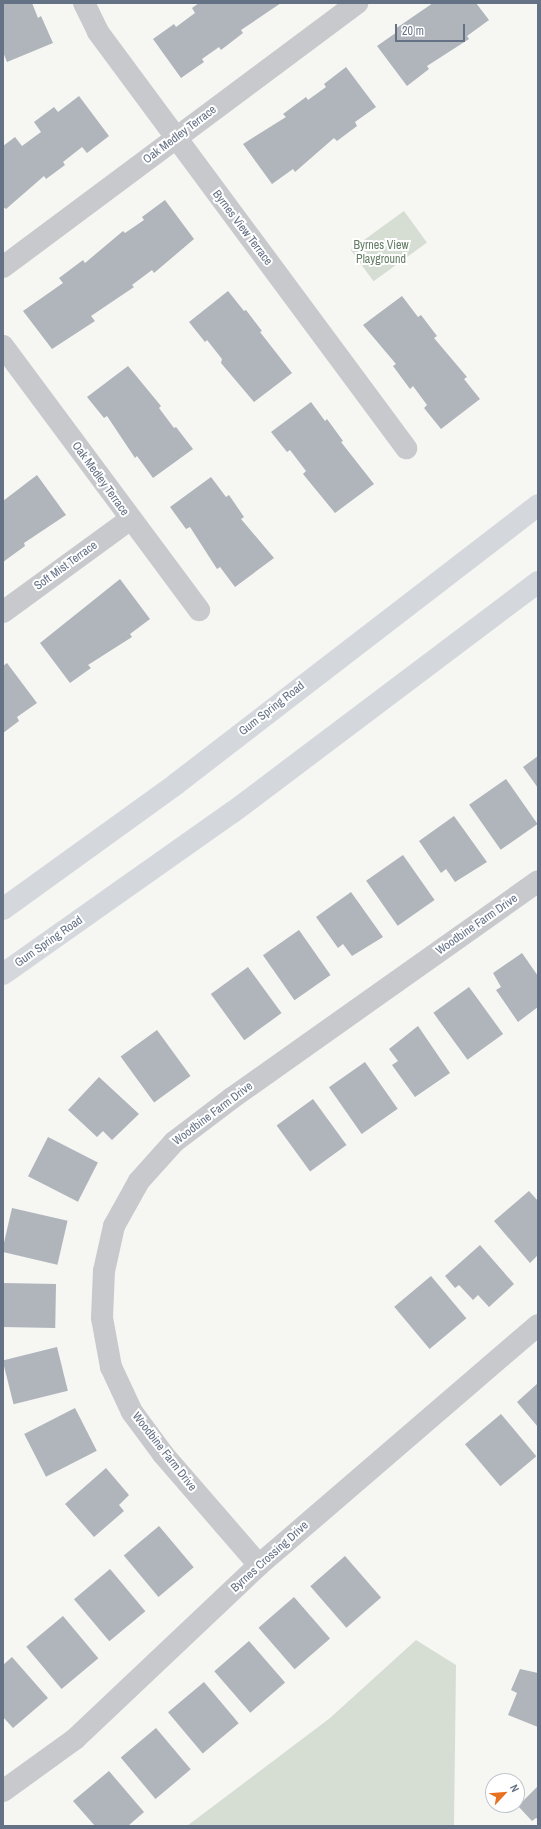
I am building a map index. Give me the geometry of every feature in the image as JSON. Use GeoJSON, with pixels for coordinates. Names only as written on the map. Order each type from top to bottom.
{"type":"FeatureCollection","features":[{"type":"Feature","properties":{"kind":"main road","name":"Gum Spring Road"},"geometry":{"type":"LineString","coordinates":[[3,909],[176,784],[538,505]]}},
{"type":"Feature","properties":{"kind":"main road","name":"Gum Spring Road"},"geometry":{"type":"LineString","coordinates":[[3,974],[233,812],[538,582]]}},
{"type":"Feature","properties":{"kind":"street","name":"Byrnes View Terrace"},"geometry":{"type":"LineString","coordinates":[[84,3],[98,32],[406,448]]}},
{"type":"Feature","properties":{"kind":"street","name":"Oak Medley Terrace"},"geometry":{"type":"LineString","coordinates":[[3,267],[357,3]]}},
{"type":"Feature","properties":{"kind":"street","name":"Oak Medley Terrace"},"geometry":{"type":"LineString","coordinates":[[3,346],[129,520],[199,610]]}},
{"type":"Feature","properties":{"kind":"street","name":"Soft Mist Terrace"},"geometry":{"type":"LineString","coordinates":[[3,612],[129,520]]}},
{"type":"Feature","properties":{"kind":"street","name":"Woodbine Farm Drive"},"geometry":{"type":"LineString","coordinates":[[259,1565],[163,1454],[132,1412],[112,1367],[102,1318],[104,1271],[114,1226],[139,1181],[174,1142],[232,1098],[538,881]]}},
{"type":"Feature","properties":{"kind":"street","name":"Byrnes Crossing Drive"},"geometry":{"type":"LineString","coordinates":[[3,1790],[75,1739],[259,1565],[538,1325]]}},
{"type":"Feature","properties":{"kind":"green space","name":"Byrnes View Playground"},"geometry":{"type":"Polygon","coordinates":[[[404,211],[427,243],[374,281],[351,250],[404,211]]]}},
{"type":"Feature","properties":{"kind":"green space"},"geometry":{"type":"Polygon","coordinates":[[[416,1640],[456,1665],[454,1826],[187,1826],[330,1718],[416,1640]]]}},
{"type":"Feature","properties":{"kind":"building"},"geometry":{"type":"Polygon","coordinates":[[[3,3],[32,3],[38,18],[41,16],[53,43],[7,62],[3,52],[3,3]]]}},
{"type":"Feature","properties":{"kind":"building"},"geometry":{"type":"Polygon","coordinates":[[[199,3],[281,3],[241,30],[243,33],[221,50],[219,47],[202,59],[204,62],[181,78],[153,39],[174,24],[176,27],[195,13],[192,8],[199,3]]]}},
{"type":"Feature","properties":{"kind":"building"},"geometry":{"type":"Polygon","coordinates":[[[433,3],[476,3],[489,20],[467,36],[469,39],[427,66],[429,69],[407,86],[377,46],[397,32],[395,29],[433,3]]]}},
{"type":"Feature","properties":{"kind":"building"},"geometry":{"type":"Polygon","coordinates":[[[346,67],[376,107],[355,122],[357,126],[337,141],[334,138],[295,172],[293,169],[272,184],[243,144],[286,117],[283,114],[306,97],[308,100],[326,87],[324,84],[346,67]]]}},
{"type":"Feature","properties":{"kind":"building"},"geometry":{"type":"Polygon","coordinates":[[[79,96],[109,136],[87,153],[82,147],[63,162],[65,165],[46,179],[44,176],[6,209],[3,207],[3,146],[15,137],[22,146],[41,132],[34,122],[54,107],[58,112],[79,96]]]}},
{"type":"Feature","properties":{"kind":"building"},"geometry":{"type":"Polygon","coordinates":[[[165,200],[194,239],[154,273],[152,270],[132,285],[134,287],[91,316],[95,321],[52,349],[23,311],[63,283],[59,278],[83,260],[85,263],[123,231],[125,233],[144,220],[142,217],[165,200]]]}},
{"type":"Feature","properties":{"kind":"building"},"geometry":{"type":"Polygon","coordinates":[[[228,291],[244,311],[246,310],[262,331],[260,332],[292,373],[254,402],[221,363],[222,359],[207,340],[205,342],[189,322],[228,291]]]}},
{"type":"Feature","properties":{"kind":"building"},"geometry":{"type":"Polygon","coordinates":[[[402,296],[418,317],[421,315],[437,336],[434,338],[467,377],[464,379],[480,399],[441,429],[424,408],[427,405],[413,386],[410,389],[393,366],[396,364],[363,325],[402,296]]]}},
{"type":"Feature","properties":{"kind":"building"},"geometry":{"type":"Polygon","coordinates":[[[128,366],[161,406],[159,408],[174,428],[176,427],[193,449],[153,478],[137,456],[135,458],[107,416],[104,418],[87,397],[128,366]]]}},
{"type":"Feature","properties":{"kind":"building"},"geometry":{"type":"Polygon","coordinates":[[[311,402],[325,421],[327,419],[343,441],[341,442],[374,484],[335,513],[303,474],[306,471],[290,450],[287,452],[271,432],[311,402]]]}},
{"type":"Feature","properties":{"kind":"building"},"geometry":{"type":"Polygon","coordinates":[[[37,475],[66,515],[24,543],[25,546],[3,562],[3,501],[37,475]]]}},
{"type":"Feature","properties":{"kind":"building"},"geometry":{"type":"Polygon","coordinates":[[[211,477],[226,497],[229,495],[244,517],[241,519],[274,558],[235,587],[220,567],[217,569],[190,527],[186,529],[170,507],[211,477]]]}},
{"type":"Feature","properties":{"kind":"building"},"geometry":{"type":"Polygon","coordinates":[[[120,579],[150,619],[130,634],[132,637],[88,665],[91,668],[70,683],[40,643],[120,579]]]}},
{"type":"Feature","properties":{"kind":"building"},"geometry":{"type":"Polygon","coordinates":[[[7,663],[37,703],[17,717],[19,721],[3,733],[3,666],[7,663]]]}},
{"type":"Feature","properties":{"kind":"building"},"geometry":{"type":"Polygon","coordinates":[[[538,756],[538,788],[523,767],[538,756]]]}},
{"type":"Feature","properties":{"kind":"building"},"geometry":{"type":"Polygon","coordinates":[[[506,779],[538,824],[501,850],[469,805],[506,779]]]}},
{"type":"Feature","properties":{"kind":"building"},"geometry":{"type":"Polygon","coordinates":[[[454,816],[487,862],[455,882],[446,869],[441,873],[419,841],[454,816]]]}},
{"type":"Feature","properties":{"kind":"building"},"geometry":{"type":"Polygon","coordinates":[[[403,855],[435,900],[398,926],[366,881],[403,855]]]}},
{"type":"Feature","properties":{"kind":"building"},"geometry":{"type":"Polygon","coordinates":[[[351,892],[383,937],[352,956],[343,944],[338,948],[316,917],[351,892]]]}},
{"type":"Feature","properties":{"kind":"building"},"geometry":{"type":"Polygon","coordinates":[[[299,930],[331,975],[295,1000],[263,955],[299,930]]]}},
{"type":"Feature","properties":{"kind":"building"},"geometry":{"type":"Polygon","coordinates":[[[522,953],[538,976],[538,1007],[518,1022],[496,990],[501,987],[493,973],[522,953]]]}},
{"type":"Feature","properties":{"kind":"building"},"geometry":{"type":"Polygon","coordinates":[[[248,967],[282,1013],[244,1040],[211,994],[248,967]]]}},
{"type":"Feature","properties":{"kind":"building"},"geometry":{"type":"Polygon","coordinates":[[[469,987],[503,1034],[467,1060],[433,1013],[469,987]]]}},
{"type":"Feature","properties":{"kind":"building"},"geometry":{"type":"Polygon","coordinates":[[[418,1026],[450,1073],[415,1097],[392,1065],[398,1061],[389,1049],[418,1026]]]}},
{"type":"Feature","properties":{"kind":"building"},"geometry":{"type":"Polygon","coordinates":[[[157,1030],[191,1076],[154,1103],[121,1056],[157,1030]]]}},
{"type":"Feature","properties":{"kind":"building"},"geometry":{"type":"Polygon","coordinates":[[[365,1062],[398,1109],[362,1134],[329,1087],[365,1062]]]}},
{"type":"Feature","properties":{"kind":"building"},"geometry":{"type":"Polygon","coordinates":[[[99,1077],[139,1114],[112,1140],[103,1131],[97,1137],[68,1110],[99,1077]]]}},
{"type":"Feature","properties":{"kind":"building"},"geometry":{"type":"Polygon","coordinates":[[[313,1099],[347,1145],[310,1172],[277,1125],[313,1099]]]}},
{"type":"Feature","properties":{"kind":"building"},"geometry":{"type":"Polygon","coordinates":[[[48,1137],[98,1162],[78,1202],[28,1176],[48,1137]]]}},
{"type":"Feature","properties":{"kind":"building"},"geometry":{"type":"Polygon","coordinates":[[[529,1191],[538,1201],[538,1255],[530,1263],[494,1221],[529,1191]]]}},
{"type":"Feature","properties":{"kind":"building"},"geometry":{"type":"Polygon","coordinates":[[[12,1208],[68,1221],[57,1265],[3,1252],[12,1208]]]}},
{"type":"Feature","properties":{"kind":"building"},"geometry":{"type":"Polygon","coordinates":[[[480,1245],[514,1284],[489,1307],[478,1295],[473,1300],[459,1285],[455,1288],[445,1276],[480,1245]]]}},
{"type":"Feature","properties":{"kind":"building"},"geometry":{"type":"Polygon","coordinates":[[[431,1276],[466,1318],[430,1349],[394,1307],[431,1276]]]}},
{"type":"Feature","properties":{"kind":"building"},"geometry":{"type":"Polygon","coordinates":[[[3,1283],[56,1284],[55,1328],[3,1327],[3,1283]]]}},
{"type":"Feature","properties":{"kind":"building"},"geometry":{"type":"Polygon","coordinates":[[[57,1347],[68,1391],[14,1404],[3,1360],[57,1347]]]}},
{"type":"Feature","properties":{"kind":"building"},"geometry":{"type":"Polygon","coordinates":[[[538,1383],[538,1427],[517,1402],[538,1383]]]}},
{"type":"Feature","properties":{"kind":"building"},"geometry":{"type":"Polygon","coordinates":[[[75,1408],[97,1451],[46,1477],[24,1434],[75,1408]]]}},
{"type":"Feature","properties":{"kind":"building"},"geometry":{"type":"Polygon","coordinates":[[[501,1414],[536,1456],[500,1486],[465,1444],[501,1414]]]}},
{"type":"Feature","properties":{"kind":"building"},"geometry":{"type":"Polygon","coordinates":[[[106,1468],[129,1495],[119,1505],[124,1511],[94,1537],[65,1504],[106,1468]]]}},
{"type":"Feature","properties":{"kind":"building"},"geometry":{"type":"Polygon","coordinates":[[[159,1526],[194,1567],[158,1597],[124,1556],[159,1526]]]}},
{"type":"Feature","properties":{"kind":"building"},"geometry":{"type":"Polygon","coordinates":[[[345,1556],[381,1598],[346,1628],[310,1586],[345,1556]]]}},
{"type":"Feature","properties":{"kind":"building"},"geometry":{"type":"Polygon","coordinates":[[[110,1569],[145,1611],[109,1641],[74,1599],[110,1569]]]}},
{"type":"Feature","properties":{"kind":"building"},"geometry":{"type":"Polygon","coordinates":[[[294,1597],[330,1639],[295,1669],[259,1628],[294,1597]]]}},
{"type":"Feature","properties":{"kind":"building"},"geometry":{"type":"Polygon","coordinates":[[[63,1616],[98,1658],[62,1689],[26,1647],[63,1616]]]}},
{"type":"Feature","properties":{"kind":"building"},"geometry":{"type":"Polygon","coordinates":[[[249,1641],[285,1683],[250,1713],[214,1671],[249,1641]]]}},
{"type":"Feature","properties":{"kind":"building"},"geometry":{"type":"Polygon","coordinates":[[[12,1657],[48,1698],[13,1728],[3,1717],[3,1665],[12,1657]]]}},
{"type":"Feature","properties":{"kind":"building"},"geometry":{"type":"Polygon","coordinates":[[[520,1669],[538,1673],[538,1727],[508,1715],[517,1693],[511,1690],[520,1669]]]}},
{"type":"Feature","properties":{"kind":"building"},"geometry":{"type":"Polygon","coordinates":[[[204,1682],[239,1723],[203,1754],[168,1712],[204,1682]]]}},
{"type":"Feature","properties":{"kind":"building"},"geometry":{"type":"Polygon","coordinates":[[[156,1728],[191,1769],[155,1799],[121,1758],[156,1728]]]}},
{"type":"Feature","properties":{"kind":"building"},"geometry":{"type":"Polygon","coordinates":[[[109,1771],[144,1812],[128,1826],[95,1826],[73,1801],[109,1771]]]}},
{"type":"Feature","properties":{"kind":"building"},"geometry":{"type":"Polygon","coordinates":[[[538,1786],[538,1819],[536,1818],[532,1821],[525,1813],[525,1799],[538,1786]]]}}]}
